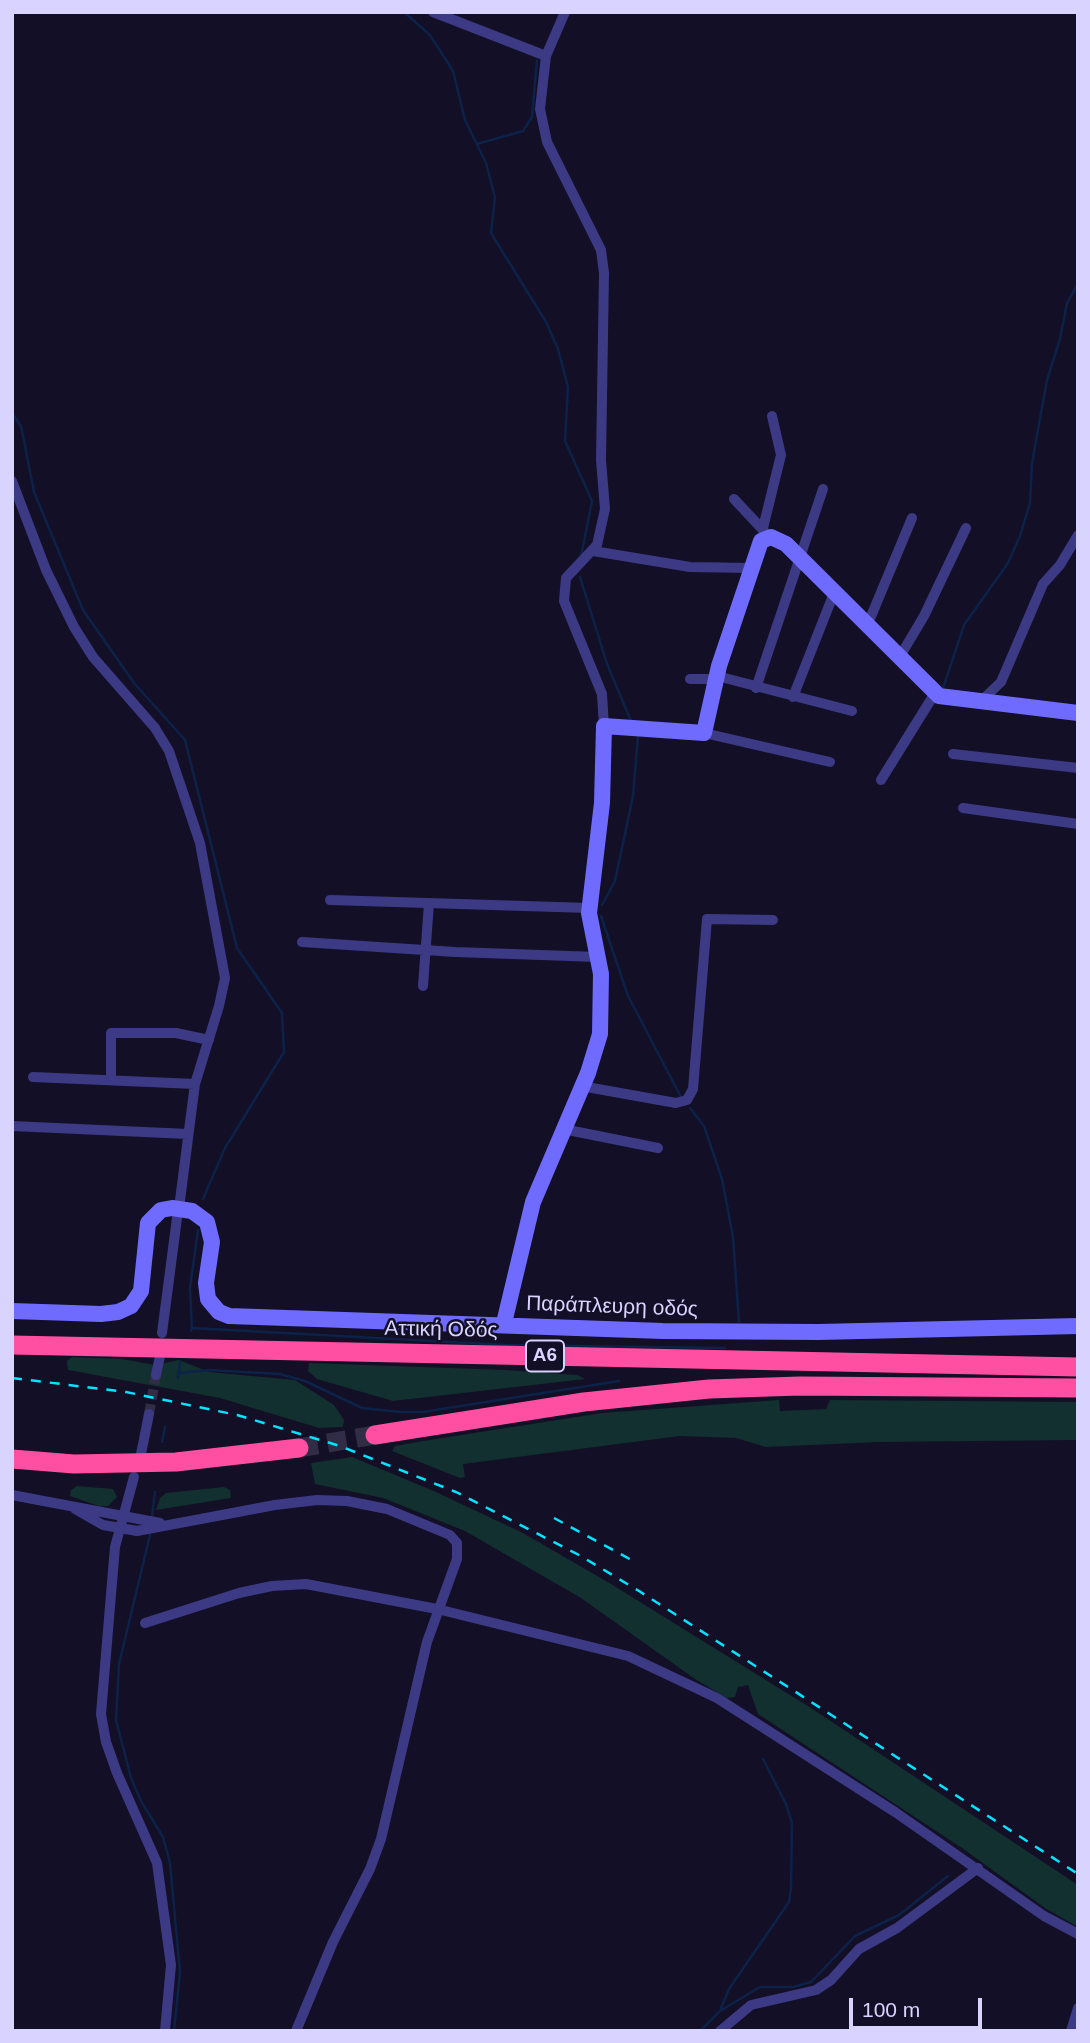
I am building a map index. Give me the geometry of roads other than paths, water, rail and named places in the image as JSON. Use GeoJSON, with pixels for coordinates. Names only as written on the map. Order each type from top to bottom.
{"type":"FeatureCollection","features":[{"type":"Feature","properties":{"kind":"highway","name":"Αττική Οδός"},"geometry":{"type":"LineString","coordinates":[[12,1345],[1078,1367]]}},
{"type":"Feature","properties":{"kind":"highway"},"geometry":{"type":"LineString","coordinates":[[375,1436],[584,1402],[709,1389],[800,1386],[1078,1388]]}},
{"type":"Feature","properties":{"kind":"highway"},"geometry":{"type":"LineString","coordinates":[[12,1459],[74,1464],[176,1462],[299,1448]]}},
{"type":"Feature","properties":{"kind":"street"},"geometry":{"type":"LineString","coordinates":[[433,12],[546,56]]}},
{"type":"Feature","properties":{"kind":"street"},"geometry":{"type":"LineString","coordinates":[[504,1323],[527,1220],[600,1034],[602,998],[589,908],[601,803],[603,694],[564,601],[566,578],[593,551],[602,533],[605,509],[601,460],[604,273],[601,250],[544,133],[541,93],[546,56],[565,12]]}},
{"type":"Feature","properties":{"kind":"street"},"geometry":{"type":"LineString","coordinates":[[704,733],[716,678],[764,532],[781,455],[772,416]]}},
{"type":"Feature","properties":{"kind":"street"},"geometry":{"type":"LineString","coordinates":[[12,481],[46,570],[74,627],[112,681],[162,738],[195,821],[225,978],[195,1084],[162,1333]]}},
{"type":"Feature","properties":{"kind":"street"},"geometry":{"type":"LineString","coordinates":[[755,688],[824,489]]}},
{"type":"Feature","properties":{"kind":"street"},"geometry":{"type":"LineString","coordinates":[[734,499],[764,532],[786,544],[935,693],[952,699],[1078,713]]}},
{"type":"Feature","properties":{"kind":"street"},"geometry":{"type":"LineString","coordinates":[[867,626],[912,517]]}},
{"type":"Feature","properties":{"kind":"street"},"geometry":{"type":"LineString","coordinates":[[899,658],[924,616],[966,528]]}},
{"type":"Feature","properties":{"kind":"street"},"geometry":{"type":"LineString","coordinates":[[980,702],[1001,682],[1043,584],[1060,565],[1078,535]]}},
{"type":"Feature","properties":{"kind":"street"},"geometry":{"type":"LineString","coordinates":[[593,551],[690,566],[751,568]]}},
{"type":"Feature","properties":{"kind":"street"},"geometry":{"type":"LineString","coordinates":[[793,696],[834,593]]}},
{"type":"Feature","properties":{"kind":"street"},"geometry":{"type":"LineString","coordinates":[[690,679],[716,678],[852,711]]}},
{"type":"Feature","properties":{"kind":"street"},"geometry":{"type":"LineString","coordinates":[[881,780],[935,693]]}},
{"type":"Feature","properties":{"kind":"street"},"geometry":{"type":"LineString","coordinates":[[604,726],[704,733],[830,762]]}},
{"type":"Feature","properties":{"kind":"street"},"geometry":{"type":"LineString","coordinates":[[953,754],[1078,768]]}},
{"type":"Feature","properties":{"kind":"street"},"geometry":{"type":"LineString","coordinates":[[963,808],[1078,824]]}},
{"type":"Feature","properties":{"kind":"street"},"geometry":{"type":"LineString","coordinates":[[330,900],[589,908]]}},
{"type":"Feature","properties":{"kind":"street"},"geometry":{"type":"LineString","coordinates":[[423,986],[429,903]]}},
{"type":"Feature","properties":{"kind":"street"},"geometry":{"type":"LineString","coordinates":[[581,1086],[676,1103],[687,1100],[693,1089],[707,919],[773,920]]}},
{"type":"Feature","properties":{"kind":"street"},"geometry":{"type":"LineString","coordinates":[[302,942],[426,951],[597,957]]}},
{"type":"Feature","properties":{"kind":"street"},"geometry":{"type":"LineString","coordinates":[[111,1079],[111,1033],[176,1033],[209,1040]]}},
{"type":"Feature","properties":{"kind":"street"},"geometry":{"type":"LineString","coordinates":[[33,1077],[195,1084]]}},
{"type":"Feature","properties":{"kind":"street"},"geometry":{"type":"LineString","coordinates":[[12,1126],[188,1134]]}},
{"type":"Feature","properties":{"kind":"street"},"geometry":{"type":"LineString","coordinates":[[563,1129],[658,1148]]}},
{"type":"Feature","properties":{"kind":"street"},"geometry":{"type":"LineString","coordinates":[[12,1311],[101,1314],[118,1312],[131,1306],[141,1291],[146,1233],[157,1219],[178,1213]]}},
{"type":"Feature","properties":{"kind":"street","name":"Παράπλευρη οδός"},"geometry":{"type":"LineString","coordinates":[[178,1213],[204,1227],[212,1242],[206,1283],[208,1299],[219,1312],[229,1316],[504,1323],[676,1332],[1078,1326]]}},
{"type":"Feature","properties":{"kind":"street"},"geometry":{"type":"LineString","coordinates":[[156,1375],[160,1356]]}},
{"type":"Feature","properties":{"kind":"street"},"geometry":{"type":"LineString","coordinates":[[141,1454],[149,1414]]}},
{"type":"Feature","properties":{"kind":"street"},"geometry":{"type":"LineString","coordinates":[[134,1477],[121,1524],[112,1573],[101,1714],[106,1742],[117,1773],[157,1863],[171,1965],[165,2031]]}},
{"type":"Feature","properties":{"kind":"street"},"geometry":{"type":"LineString","coordinates":[[12,1495],[37,1497],[121,1524],[162,1524],[317,1500],[347,1501],[387,1509],[450,1535],[457,1543],[457,1559],[437,1609],[416,1685],[381,1839],[370,1869],[333,1941],[296,2031]]}},
{"type":"Feature","properties":{"kind":"street"},"geometry":{"type":"LineString","coordinates":[[145,1623],[239,1593],[295,1584],[369,1594],[575,1640],[662,1670],[718,1698],[978,1868],[1044,1916],[1078,1934]]}},
{"type":"Feature","properties":{"kind":"street"},"geometry":{"type":"LineString","coordinates":[[720,2031],[751,2005],[816,1990],[831,1980],[859,1949],[897,1928],[978,1868]]}},
{"type":"Feature","properties":{"kind":"street"},"geometry":{"type":"LineString","coordinates":[[1071,2031],[1078,2008]]}},
{"type":"Feature","properties":{"kind":"waterway"},"geometry":{"type":"LineString","coordinates":[[404,12],[430,35],[453,71],[465,120],[486,163],[495,197],[491,233],[546,322],[558,349],[568,387],[565,441],[592,501],[581,557]]}},
{"type":"Feature","properties":{"kind":"waterway"},"geometry":{"type":"LineString","coordinates":[[477,144],[523,131],[532,117],[537,60]]}},
{"type":"Feature","properties":{"kind":"waterway"},"geometry":{"type":"LineString","coordinates":[[943,688],[964,625],[1008,563],[1020,536],[1030,503],[1032,463],[1047,380],[1060,339],[1067,303],[1078,284]]}},
{"type":"Feature","properties":{"kind":"waterway"},"geometry":{"type":"LineString","coordinates":[[12,413],[21,426],[34,492],[83,610],[134,683],[185,740],[237,948],[282,1013],[284,1052],[225,1148],[203,1199]]}},
{"type":"Feature","properties":{"kind":"waterway"},"geometry":{"type":"LineString","coordinates":[[580,577],[607,664],[631,721]]}},
{"type":"Feature","properties":{"kind":"waterway"},"geometry":{"type":"LineString","coordinates":[[602,905],[615,881],[633,796],[638,736]]}},
{"type":"Feature","properties":{"kind":"waterway"},"geometry":{"type":"LineString","coordinates":[[601,916],[628,996],[681,1097]]}},
{"type":"Feature","properties":{"kind":"waterway"},"geometry":{"type":"LineString","coordinates":[[690,1108],[704,1126],[722,1179],[733,1237],[739,1322]]}},
{"type":"Feature","properties":{"kind":"waterway"},"geometry":{"type":"LineString","coordinates":[[192,1328],[190,1288],[198,1230]]}},
{"type":"Feature","properties":{"kind":"waterway"},"geometry":{"type":"LineString","coordinates":[[191,1331],[192,1328],[505,1345],[725,1348]]}},
{"type":"Feature","properties":{"kind":"waterway"},"geometry":{"type":"LineString","coordinates":[[178,1378],[180,1362]]}},
{"type":"Feature","properties":{"kind":"waterway"},"geometry":{"type":"LineString","coordinates":[[179,1373],[209,1370],[280,1374],[305,1381],[362,1408],[401,1412],[423,1412],[619,1381]]}},
{"type":"Feature","properties":{"kind":"waterway"},"geometry":{"type":"LineString","coordinates":[[162,1442],[165,1427]]}},
{"type":"Feature","properties":{"kind":"waterway"},"geometry":{"type":"LineString","coordinates":[[152,1517],[155,1492]]}},
{"type":"Feature","properties":{"kind":"waterway"},"geometry":{"type":"LineString","coordinates":[[150,1535],[119,1664],[116,1720],[131,1778],[141,1801],[163,1837],[170,1863],[180,1972],[174,2031]]}},
{"type":"Feature","properties":{"kind":"waterway"},"geometry":{"type":"LineString","coordinates":[[721,2008],[729,1989],[789,1902],[792,1823],[786,1804],[763,1759]]}},
{"type":"Feature","properties":{"kind":"waterway"},"geometry":{"type":"LineString","coordinates":[[700,2031],[720,2011],[760,1987],[793,1987],[811,1982],[855,1936],[899,1915],[948,1876]]}},
{"type":"Feature","properties":{"kind":"tunnel"},"geometry":{"type":"LineString","coordinates":[[149,1414],[156,1375]]}},
{"type":"Feature","properties":{"kind":"tunnel"},"geometry":{"type":"LineString","coordinates":[[299,1448],[375,1435]]}},
{"type":"Feature","properties":{"kind":"railway"},"geometry":{"type":"LineString","coordinates":[[12,1378],[126,1392],[237,1415],[340,1446],[456,1492],[579,1555],[639,1591],[1078,1874]]}},
{"type":"Feature","properties":{"kind":"railway"},"geometry":{"type":"LineString","coordinates":[[554,1518],[637,1563]]}}]}
